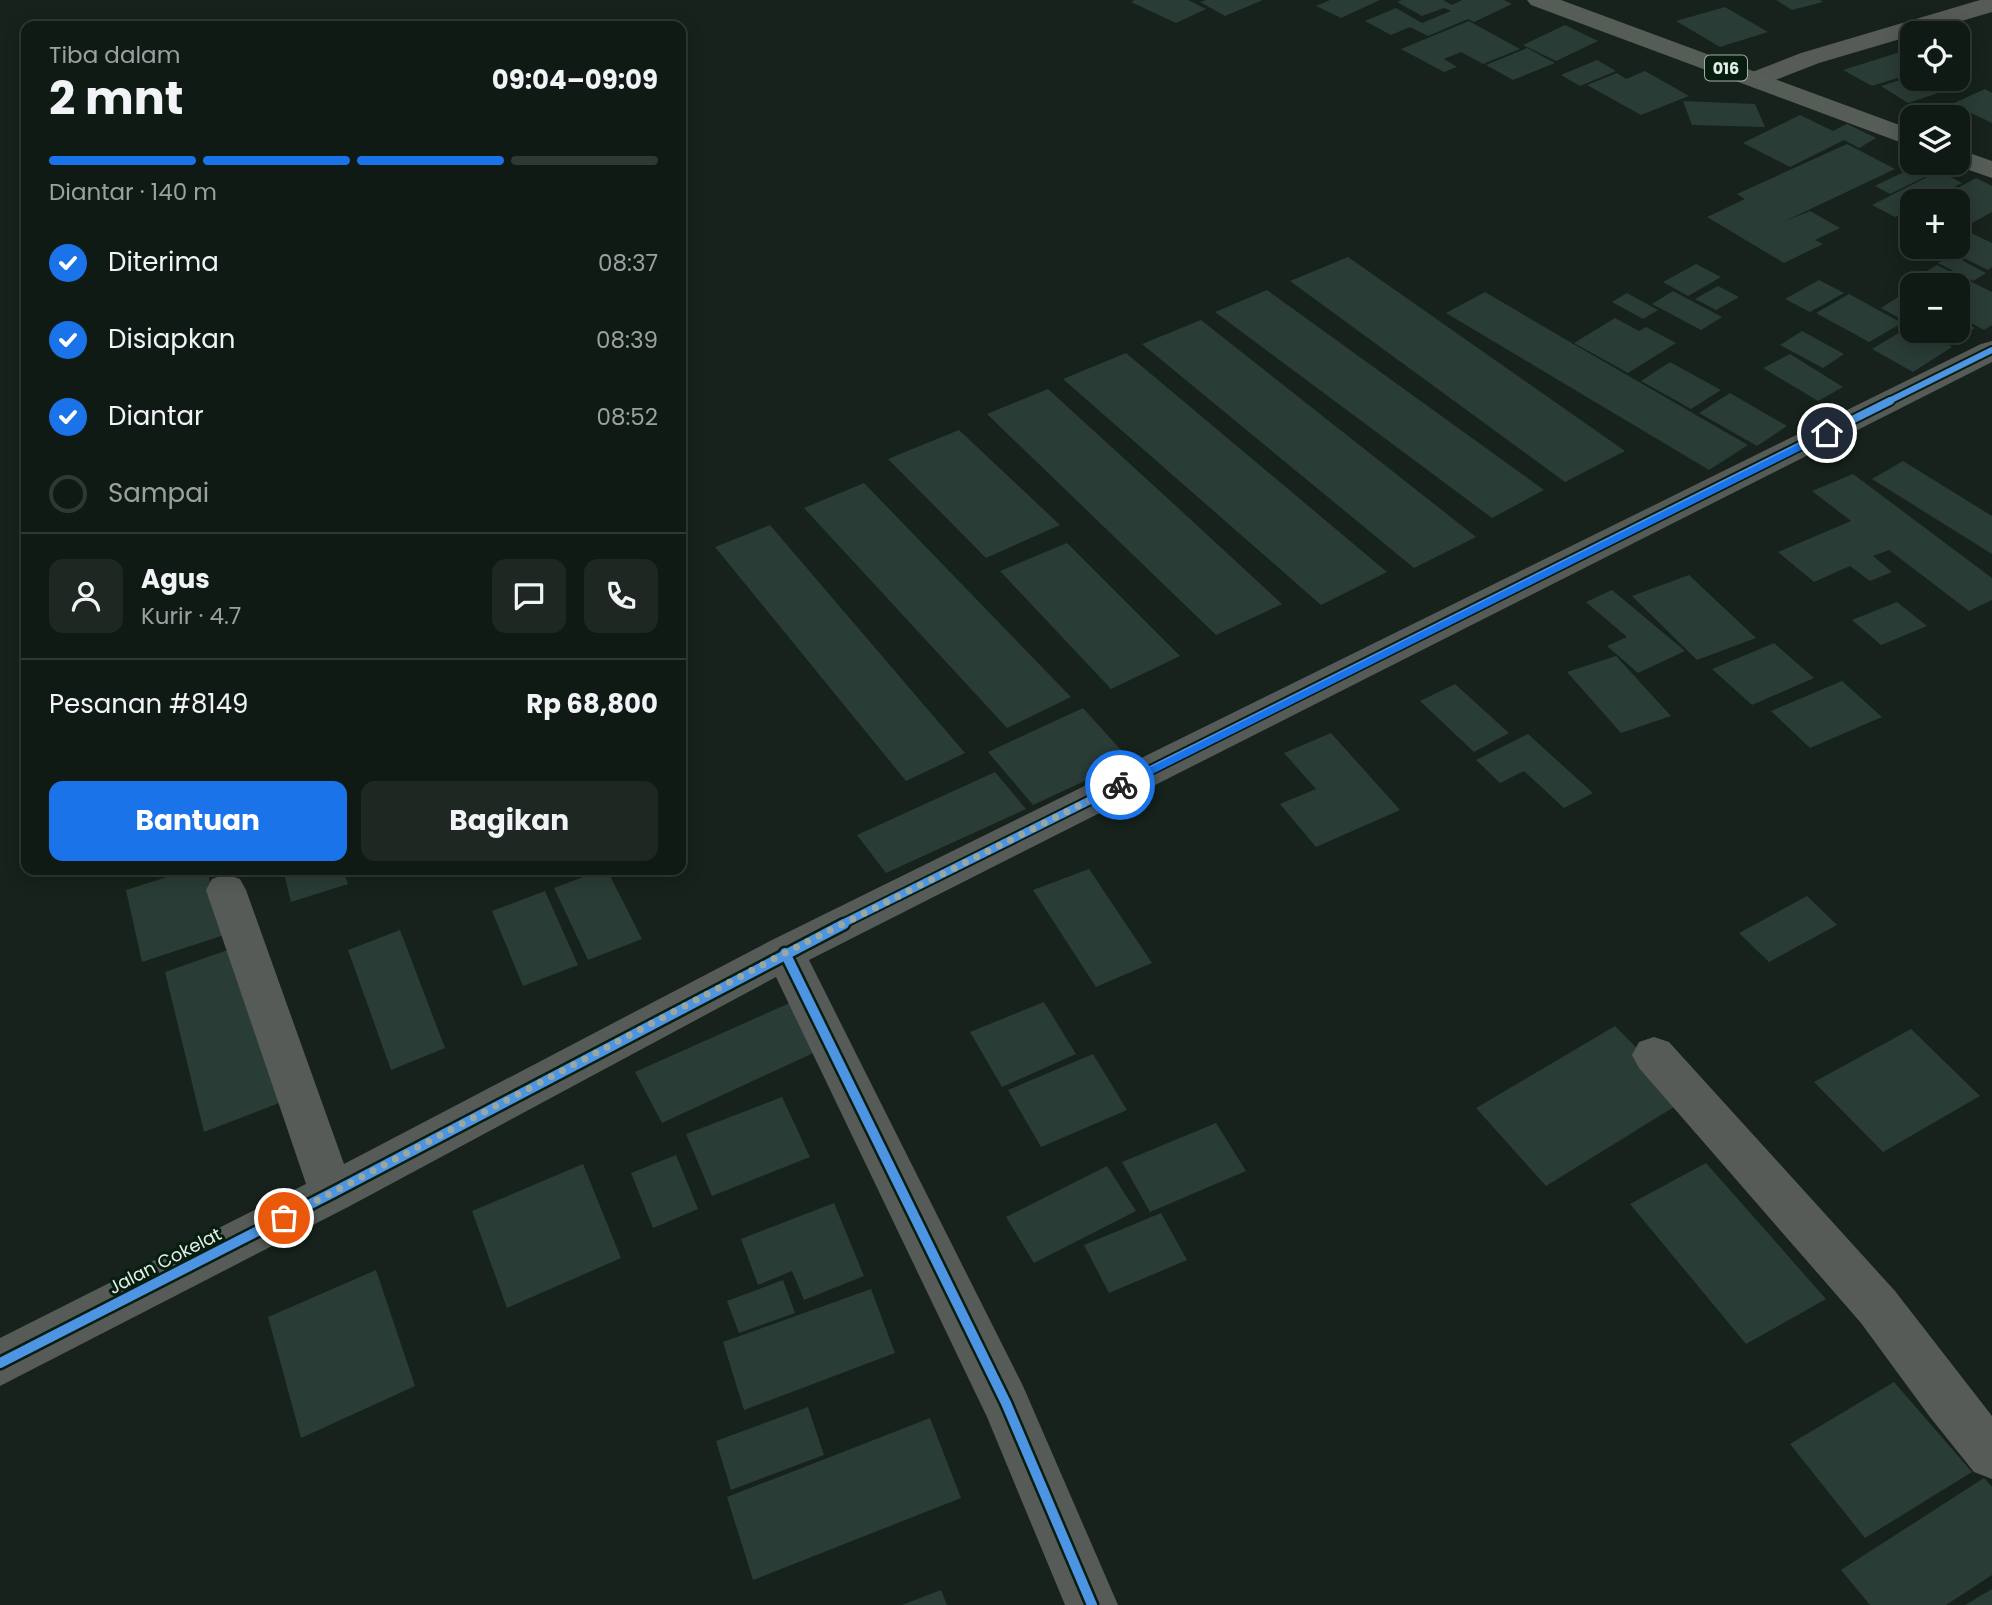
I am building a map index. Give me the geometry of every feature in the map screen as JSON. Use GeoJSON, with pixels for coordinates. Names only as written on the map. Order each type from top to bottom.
{"type":"FeatureCollection","features":[{"type":"Feature","properties":{"kind":"main road","name":"016"},"geometry":{"type":"LineString","coordinates":[[1539,0],[1900,134]]}},
{"type":"Feature","properties":{"kind":"main road"},"geometry":{"type":"LineString","coordinates":[[1970,162],[1992,170]]}},
{"type":"Feature","properties":{"kind":"street"},"geometry":{"type":"LineString","coordinates":[[1756,79],[1810,58],[1992,4]]}},
{"type":"Feature","properties":{"kind":"street","name":"Jalan Cokelat"},"geometry":{"type":"LineString","coordinates":[[0,1363],[332,1193],[785,953],[1992,350]]}},
{"type":"Feature","properties":{"kind":"street"},"geometry":{"type":"LineString","coordinates":[[226,890],[332,1193]]}},
{"type":"Feature","properties":{"kind":"street"},"geometry":{"type":"LineString","coordinates":[[785,953],[1006,1403],[1092,1605]]}},
{"type":"Feature","properties":{"kind":"street"},"geometry":{"type":"LineString","coordinates":[[1654,1055],[1878,1307],[1947,1400],[1992,1454]]}},
{"type":"Feature","properties":{"kind":"building"},"geometry":{"type":"Polygon","coordinates":[[[1188,0],[1206,9],[1176,23],[1131,2],[1188,0]]]}},
{"type":"Feature","properties":{"kind":"building"},"geometry":{"type":"Polygon","coordinates":[[[1263,0],[1225,16],[1200,2],[1263,0]]]}},
{"type":"Feature","properties":{"kind":"building"},"geometry":{"type":"Polygon","coordinates":[[[1330,0],[1380,0],[1341,18],[1316,6],[1330,0]]]}},
{"type":"Feature","properties":{"kind":"building"},"geometry":{"type":"Polygon","coordinates":[[[1443,0],[1452,5],[1462,0],[1504,0],[1512,4],[1474,22],[1468,19],[1428,36],[1410,27],[1391,35],[1365,21],[1396,8],[1422,23],[1451,11],[1444,8],[1422,16],[1397,2],[1443,0]]]}},
{"type":"Feature","properties":{"kind":"building"},"geometry":{"type":"Polygon","coordinates":[[[1776,0],[1820,0],[1823,2],[1792,10],[1776,0]]]}},
{"type":"Feature","properties":{"kind":"building"},"geometry":{"type":"Polygon","coordinates":[[[1725,7],[1768,32],[1720,47],[1676,21],[1725,7]]]}},
{"type":"Feature","properties":{"kind":"building"},"geometry":{"type":"Polygon","coordinates":[[[1469,21],[1520,49],[1483,64],[1461,52],[1444,59],[1457,67],[1444,72],[1401,49],[1469,21]]]}},
{"type":"Feature","properties":{"kind":"building"},"geometry":{"type":"Polygon","coordinates":[[[1565,25],[1598,41],[1556,61],[1523,45],[1565,25]]]}},
{"type":"Feature","properties":{"kind":"building"},"geometry":{"type":"Polygon","coordinates":[[[1527,48],[1555,63],[1513,80],[1486,65],[1527,48]]]}},
{"type":"Feature","properties":{"kind":"building"},"geometry":{"type":"Polygon","coordinates":[[[1900,52],[1900,77],[1872,86],[1843,70],[1900,52]]]}},
{"type":"Feature","properties":{"kind":"building"},"geometry":{"type":"Polygon","coordinates":[[[1597,60],[1616,71],[1580,86],[1561,75],[1597,60]]]}},
{"type":"Feature","properties":{"kind":"building"},"geometry":{"type":"Polygon","coordinates":[[[1645,71],[1689,96],[1641,115],[1587,85],[1617,73],[1626,79],[1645,71]]]}},
{"type":"Feature","properties":{"kind":"building"},"geometry":{"type":"Polygon","coordinates":[[[1900,80],[1900,91],[1944,91],[1908,103],[1881,86],[1900,80]]]}},
{"type":"Feature","properties":{"kind":"building"},"geometry":{"type":"Polygon","coordinates":[[[1985,89],[1992,93],[1992,123],[1970,113],[1970,105],[1952,104],[1985,89]]]}},
{"type":"Feature","properties":{"kind":"building"},"geometry":{"type":"Polygon","coordinates":[[[1683,101],[1755,104],[1765,127],[1692,125],[1683,101]]]}},
{"type":"Feature","properties":{"kind":"building"},"geometry":{"type":"Polygon","coordinates":[[[1800,115],[1833,131],[1847,124],[1876,138],[1859,148],[1844,140],[1790,167],[1743,143],[1800,115]]]}},
{"type":"Feature","properties":{"kind":"building"},"geometry":{"type":"Polygon","coordinates":[[[1847,144],[1895,169],[1783,222],[1810,211],[1840,228],[1815,240],[1823,244],[1784,263],[1707,217],[1745,199],[1737,194],[1847,144]]]}},
{"type":"Feature","properties":{"kind":"building"},"geometry":{"type":"Polygon","coordinates":[[[1900,174],[1929,175],[1890,194],[1875,186],[1900,174]]]}},
{"type":"Feature","properties":{"kind":"building"},"geometry":{"type":"Polygon","coordinates":[[[1931,175],[1947,175],[1962,183],[1950,189],[1904,189],[1931,175]]]}},
{"type":"Feature","properties":{"kind":"building"},"geometry":{"type":"Polygon","coordinates":[[[1976,178],[1992,186],[1992,212],[1970,224],[1970,189],[1955,189],[1976,178]]]}},
{"type":"Feature","properties":{"kind":"building"},"geometry":{"type":"Polygon","coordinates":[[[1900,191],[1900,214],[1895,217],[1872,205],[1900,191]]]}},
{"type":"Feature","properties":{"kind":"building"},"geometry":{"type":"Polygon","coordinates":[[[1970,234],[1992,243],[1992,267],[1988,270],[1966,259],[1970,259],[1970,234]]]}},
{"type":"Feature","properties":{"kind":"building"},"geometry":{"type":"Polygon","coordinates":[[[1348,257],[1625,451],[1565,482],[1290,281],[1348,257]]]}},
{"type":"Feature","properties":{"kind":"building"},"geometry":{"type":"Polygon","coordinates":[[[1945,259],[1960,259],[1986,273],[1973,281],[1970,279],[1970,273],[1957,273],[1938,263],[1945,259]]]}},
{"type":"Feature","properties":{"kind":"building"},"geometry":{"type":"Polygon","coordinates":[[[1696,264],[1721,277],[1688,296],[1663,282],[1696,264]]]}},
{"type":"Feature","properties":{"kind":"building"},"geometry":{"type":"Polygon","coordinates":[[[1937,265],[1953,273],[1924,273],[1937,265]]]}},
{"type":"Feature","properties":{"kind":"building"},"geometry":{"type":"Polygon","coordinates":[[[1819,280],[1844,293],[1810,312],[1785,299],[1819,280]]]}},
{"type":"Feature","properties":{"kind":"building"},"geometry":{"type":"Polygon","coordinates":[[[1970,281],[1992,292],[1992,325],[1984,330],[1970,322],[1970,281]]]}},
{"type":"Feature","properties":{"kind":"building"},"geometry":{"type":"Polygon","coordinates":[[[1718,286],[1739,297],[1716,310],[1695,299],[1718,286]]]}},
{"type":"Feature","properties":{"kind":"building"},"geometry":{"type":"Polygon","coordinates":[[[1267,290],[1544,490],[1492,518],[1215,312],[1267,290]]]}},
{"type":"Feature","properties":{"kind":"building"},"geometry":{"type":"Polygon","coordinates":[[[1673,291],[1722,317],[1701,330],[1652,304],[1673,291]]]}},
{"type":"Feature","properties":{"kind":"building"},"geometry":{"type":"Polygon","coordinates":[[[1485,292],[1748,445],[1709,470],[1446,313],[1485,292]]]}},
{"type":"Feature","properties":{"kind":"building"},"geometry":{"type":"Polygon","coordinates":[[[1627,293],[1658,310],[1643,319],[1612,302],[1627,293]]]}},
{"type":"Feature","properties":{"kind":"building"},"geometry":{"type":"Polygon","coordinates":[[[1849,294],[1900,324],[1869,342],[1816,313],[1849,294]]]}},
{"type":"Feature","properties":{"kind":"building"},"geometry":{"type":"Polygon","coordinates":[[[1900,296],[1900,318],[1881,308],[1900,296]]]}},
{"type":"Feature","properties":{"kind":"building"},"geometry":{"type":"Polygon","coordinates":[[[1615,318],[1639,331],[1646,327],[1676,343],[1628,373],[1574,343],[1615,318]]]}},
{"type":"Feature","properties":{"kind":"building"},"geometry":{"type":"Polygon","coordinates":[[[1201,320],[1476,537],[1414,568],[1142,344],[1201,320]]]}},
{"type":"Feature","properties":{"kind":"building"},"geometry":{"type":"Polygon","coordinates":[[[1802,331],[1844,354],[1823,368],[1780,345],[1802,331]]]}},
{"type":"Feature","properties":{"kind":"building"},"geometry":{"type":"Polygon","coordinates":[[[1900,332],[1900,343],[1952,343],[1949,345],[1952,347],[1913,372],[1872,349],[1900,332]]]}},
{"type":"Feature","properties":{"kind":"building"},"geometry":{"type":"Polygon","coordinates":[[[1126,353],[1387,572],[1321,605],[1063,379],[1126,353]]]}},
{"type":"Feature","properties":{"kind":"building"},"geometry":{"type":"Polygon","coordinates":[[[1790,354],[1843,387],[1818,401],[1763,368],[1790,354]]]}},
{"type":"Feature","properties":{"kind":"building"},"geometry":{"type":"Polygon","coordinates":[[[1670,362],[1721,390],[1691,409],[1641,381],[1670,362]]]}},
{"type":"Feature","properties":{"kind":"building"},"geometry":{"type":"Polygon","coordinates":[[[1048,389],[1282,604],[1216,635],[987,414],[1048,389]]]}},
{"type":"Feature","properties":{"kind":"building"},"geometry":{"type":"Polygon","coordinates":[[[1730,393],[1787,426],[1757,446],[1699,413],[1730,393]]]}},
{"type":"Feature","properties":{"kind":"building"},"geometry":{"type":"Polygon","coordinates":[[[959,430],[1060,525],[986,558],[888,459],[959,430]]]}},
{"type":"Feature","properties":{"kind":"building"},"geometry":{"type":"Polygon","coordinates":[[[1903,461],[1992,516],[1992,554],[1872,479],[1903,461]]]}},
{"type":"Feature","properties":{"kind":"building"},"geometry":{"type":"Polygon","coordinates":[[[1853,474],[1992,578],[1992,600],[1969,611],[1889,550],[1873,556],[1892,572],[1870,581],[1850,566],[1814,582],[1778,552],[1851,521],[1812,491],[1853,474]]]}},
{"type":"Feature","properties":{"kind":"building"},"geometry":{"type":"Polygon","coordinates":[[[864,483],[1071,697],[1007,728],[804,508],[864,483]]]}},
{"type":"Feature","properties":{"kind":"building"},"geometry":{"type":"Polygon","coordinates":[[[770,525],[965,753],[906,781],[715,547],[770,525]]]}},
{"type":"Feature","properties":{"kind":"building"},"geometry":{"type":"Polygon","coordinates":[[[1067,543],[1180,656],[1111,689],[1000,571],[1067,543]]]}},
{"type":"Feature","properties":{"kind":"building"},"geometry":{"type":"Polygon","coordinates":[[[1689,575],[1756,638],[1697,660],[1632,596],[1689,575]]]}},
{"type":"Feature","properties":{"kind":"building"},"geometry":{"type":"Polygon","coordinates":[[[1612,590],[1685,651],[1638,673],[1607,646],[1627,637],[1586,602],[1612,590]]]}},
{"type":"Feature","properties":{"kind":"building"},"geometry":{"type":"Polygon","coordinates":[[[1897,602],[1927,626],[1881,645],[1852,620],[1897,602]]]}},
{"type":"Feature","properties":{"kind":"building"},"geometry":{"type":"Polygon","coordinates":[[[1774,643],[1814,678],[1752,705],[1712,669],[1774,643]]]}},
{"type":"Feature","properties":{"kind":"building"},"geometry":{"type":"Polygon","coordinates":[[[1616,656],[1671,716],[1621,733],[1567,672],[1616,656]]]}},
{"type":"Feature","properties":{"kind":"building"},"geometry":{"type":"Polygon","coordinates":[[[1842,681],[1882,717],[1810,748],[1771,711],[1842,681]]]}},
{"type":"Feature","properties":{"kind":"building"},"geometry":{"type":"Polygon","coordinates":[[[1455,684],[1509,733],[1474,752],[1420,701],[1455,684]]]}},
{"type":"Feature","properties":{"kind":"building"},"geometry":{"type":"Polygon","coordinates":[[[1083,708],[1130,760],[1033,805],[988,752],[1083,708]]]}},
{"type":"Feature","properties":{"kind":"building"},"geometry":{"type":"Polygon","coordinates":[[[1331,733],[1400,810],[1316,847],[1280,804],[1316,789],[1284,753],[1331,733]]]}},
{"type":"Feature","properties":{"kind":"building"},"geometry":{"type":"Polygon","coordinates":[[[1528,734],[1593,793],[1564,808],[1524,771],[1500,783],[1476,760],[1528,734]]]}},
{"type":"Feature","properties":{"kind":"building"},"geometry":{"type":"Polygon","coordinates":[[[995,772],[1026,809],[886,873],[857,835],[995,772]]]}},
{"type":"Feature","properties":{"kind":"building"},"geometry":{"type":"Polygon","coordinates":[[[1089,869],[1152,963],[1096,987],[1033,890],[1089,869]]]}},
{"type":"Feature","properties":{"kind":"building"},"geometry":{"type":"Polygon","coordinates":[[[173,875],[208,875],[224,935],[142,962],[126,890],[173,875]]]}},
{"type":"Feature","properties":{"kind":"building"},"geometry":{"type":"Polygon","coordinates":[[[284,875],[345,875],[348,884],[291,902],[284,875]]]}},
{"type":"Feature","properties":{"kind":"building"},"geometry":{"type":"Polygon","coordinates":[[[589,875],[610,875],[642,939],[588,960],[554,888],[589,875]]]}},
{"type":"Feature","properties":{"kind":"building"},"geometry":{"type":"Polygon","coordinates":[[[545,891],[578,965],[523,986],[492,911],[545,891]]]}},
{"type":"Feature","properties":{"kind":"building"},"geometry":{"type":"Polygon","coordinates":[[[1807,896],[1837,925],[1769,962],[1739,933],[1807,896]]]}},
{"type":"Feature","properties":{"kind":"building"},"geometry":{"type":"Polygon","coordinates":[[[400,930],[445,1048],[391,1070],[348,950],[400,930]]]}},
{"type":"Feature","properties":{"kind":"building"},"geometry":{"type":"Polygon","coordinates":[[[236,947],[279,1103],[204,1132],[165,972],[236,947]]]}},
{"type":"Feature","properties":{"kind":"building"},"geometry":{"type":"Polygon","coordinates":[[[794,1001],[822,1049],[662,1123],[635,1072],[794,1001]]]}},
{"type":"Feature","properties":{"kind":"building"},"geometry":{"type":"Polygon","coordinates":[[[1044,1002],[1076,1054],[1002,1087],[970,1032],[1044,1002]]]}},
{"type":"Feature","properties":{"kind":"building"},"geometry":{"type":"Polygon","coordinates":[[[1615,1026],[1687,1099],[1546,1186],[1476,1108],[1615,1026]]]}},
{"type":"Feature","properties":{"kind":"building"},"geometry":{"type":"Polygon","coordinates":[[[1911,1029],[1980,1096],[1883,1152],[1814,1082],[1911,1029]]]}},
{"type":"Feature","properties":{"kind":"building"},"geometry":{"type":"Polygon","coordinates":[[[1093,1054],[1127,1110],[1041,1147],[1008,1090],[1093,1054]]]}},
{"type":"Feature","properties":{"kind":"building"},"geometry":{"type":"Polygon","coordinates":[[[782,1097],[810,1157],[712,1196],[686,1134],[782,1097]]]}},
{"type":"Feature","properties":{"kind":"building"},"geometry":{"type":"Polygon","coordinates":[[[1216,1123],[1246,1171],[1150,1212],[1122,1162],[1216,1123]]]}},
{"type":"Feature","properties":{"kind":"building"},"geometry":{"type":"Polygon","coordinates":[[[676,1155],[698,1209],[653,1228],[631,1173],[676,1155]]]}},
{"type":"Feature","properties":{"kind":"building"},"geometry":{"type":"Polygon","coordinates":[[[1706,1163],[1826,1299],[1746,1344],[1630,1204],[1706,1163]]]}},
{"type":"Feature","properties":{"kind":"building"},"geometry":{"type":"Polygon","coordinates":[[[583,1164],[621,1258],[507,1308],[472,1211],[583,1164]]]}},
{"type":"Feature","properties":{"kind":"building"},"geometry":{"type":"Polygon","coordinates":[[[1107,1166],[1136,1211],[1034,1263],[1006,1217],[1107,1166]]]}},
{"type":"Feature","properties":{"kind":"building"},"geometry":{"type":"Polygon","coordinates":[[[834,1203],[864,1276],[804,1300],[792,1271],[758,1285],[741,1239],[834,1203]]]}},
{"type":"Feature","properties":{"kind":"building"},"geometry":{"type":"Polygon","coordinates":[[[1161,1213],[1187,1260],[1109,1293],[1084,1245],[1161,1213]]]}},
{"type":"Feature","properties":{"kind":"building"},"geometry":{"type":"Polygon","coordinates":[[[376,1270],[415,1386],[301,1438],[268,1317],[376,1270]]]}},
{"type":"Feature","properties":{"kind":"building"},"geometry":{"type":"Polygon","coordinates":[[[783,1280],[795,1313],[739,1333],[727,1301],[783,1280]]]}},
{"type":"Feature","properties":{"kind":"building"},"geometry":{"type":"Polygon","coordinates":[[[871,1289],[895,1353],[744,1410],[723,1342],[871,1289]]]}},
{"type":"Feature","properties":{"kind":"building"},"geometry":{"type":"Polygon","coordinates":[[[1894,1382],[1972,1472],[1865,1538],[1790,1444],[1894,1382]]]}},
{"type":"Feature","properties":{"kind":"building"},"geometry":{"type":"Polygon","coordinates":[[[808,1407],[824,1455],[731,1490],[716,1441],[808,1407]]]}},
{"type":"Feature","properties":{"kind":"building"},"geometry":{"type":"Polygon","coordinates":[[[930,1418],[961,1498],[753,1580],[727,1497],[930,1418]]]}},
{"type":"Feature","properties":{"kind":"building"},"geometry":{"type":"Polygon","coordinates":[[[1984,1478],[1992,1487],[1992,1575],[1946,1605],[1870,1605],[1841,1570],[1984,1478]]]}},
{"type":"Feature","properties":{"kind":"building"},"geometry":{"type":"Polygon","coordinates":[[[1992,1589],[1992,1605],[1965,1605],[1992,1589]]]}},
{"type":"Feature","properties":{"kind":"building"},"geometry":{"type":"Polygon","coordinates":[[[941,1590],[947,1605],[902,1605],[941,1590]]]}},
{"type":"Feature","properties":{"kind":"cycle path"},"geometry":{"type":"LineString","coordinates":[[0,1363],[332,1193],[785,953],[1992,350]]}},
{"type":"Feature","properties":{"kind":"cycle path"},"geometry":{"type":"LineString","coordinates":[[785,953],[1006,1403],[1092,1605]]}},
{"type":"Feature","properties":{"kind":"way so far"},"geometry":{"type":"LineString","coordinates":[[284,1218],[785,953],[1120,785]]}},
{"type":"Feature","properties":{"kind":"route"},"geometry":{"type":"LineString","coordinates":[[1120,785],[1827,433]]}}]}
